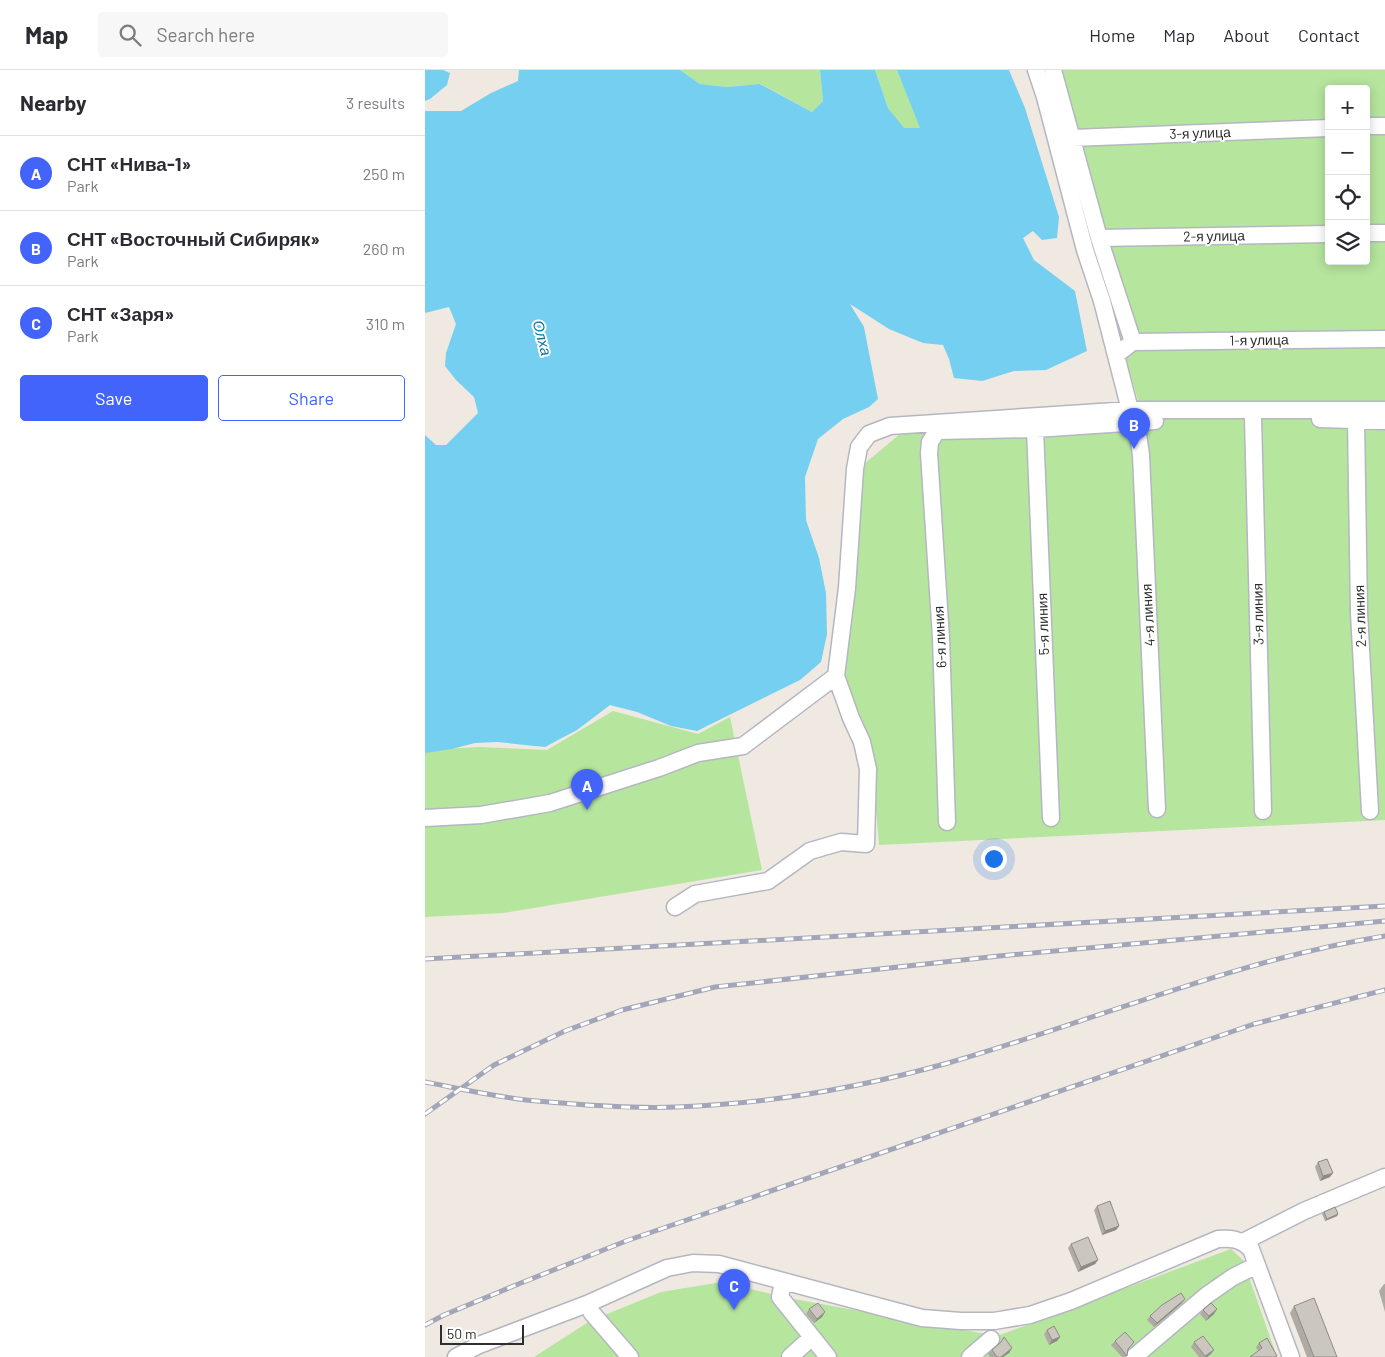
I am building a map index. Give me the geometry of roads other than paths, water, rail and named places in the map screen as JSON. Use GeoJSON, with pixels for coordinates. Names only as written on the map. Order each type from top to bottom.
{"type":"FeatureCollection","features":[{"type":"Feature","properties":{"kind":"street","name":"4-я линия"},"geometry":{"type":"LineString","coordinates":[[1036,70],[1045,97],[1085,250],[1103,301],[1133,416],[1141,455],[1157,809]]}},
{"type":"Feature","properties":{"kind":"street"},"geometry":{"type":"LineString","coordinates":[[1053,70],[1099,238],[1133,342],[1116,355]]}},
{"type":"Feature","properties":{"kind":"street"},"geometry":{"type":"LineString","coordinates":[[1370,126],[1385,126]]}},
{"type":"Feature","properties":{"kind":"street","name":"3-я улица"},"geometry":{"type":"LineString","coordinates":[[1072,138],[1325,128]]}},
{"type":"Feature","properties":{"kind":"street"},"geometry":{"type":"LineString","coordinates":[[1370,233],[1385,232]]}},
{"type":"Feature","properties":{"kind":"street","name":"2-я улица"},"geometry":{"type":"LineString","coordinates":[[1099,238],[1325,234]]}},
{"type":"Feature","properties":{"kind":"street","name":"1-я улица"},"geometry":{"type":"LineString","coordinates":[[1133,342],[1385,339]]}},
{"type":"Feature","properties":{"kind":"street"},"geometry":{"type":"LineString","coordinates":[[675,906],[695,894],[768,881],[810,851],[841,842],[866,844],[868,769],[862,742],[836,676],[847,588],[855,469],[859,447],[869,434],[890,426],[1133,416],[1385,410]]}},
{"type":"Feature","properties":{"kind":"street"},"geometry":{"type":"LineString","coordinates":[[1035,429],[1133,416],[1385,421]]}},
{"type":"Feature","properties":{"kind":"street","name":"3-я линия"},"geometry":{"type":"LineString","coordinates":[[1253,418],[1263,811]]}},
{"type":"Feature","properties":{"kind":"street","name":"2-я линия"},"geometry":{"type":"LineString","coordinates":[[1356,420],[1359,614],[1370,811]]}},
{"type":"Feature","properties":{"kind":"street","name":"6-я линия"},"geometry":{"type":"LineString","coordinates":[[947,822],[941,638],[929,453],[930,442],[937,431],[1035,429]]}},
{"type":"Feature","properties":{"kind":"street","name":"5-я линия"},"geometry":{"type":"LineString","coordinates":[[1035,429],[1051,818]]}},
{"type":"Feature","properties":{"kind":"street"},"geometry":{"type":"LineString","coordinates":[[425,818],[481,815],[550,803],[659,768],[698,753],[743,746],[836,676]]}},
{"type":"Feature","properties":{"kind":"street"},"geometry":{"type":"LineString","coordinates":[[1243,1242],[1304,1211],[1385,1177]]}},
{"type":"Feature","properties":{"kind":"street"},"geometry":{"type":"LineString","coordinates":[[455,1357],[587,1304],[667,1268],[693,1263],[719,1264],[922,1318],[961,1322],[994,1321],[1030,1315],[1071,1301],[1218,1239],[1232,1238],[1243,1242],[1251,1249],[1291,1357]]}},
{"type":"Feature","properties":{"kind":"street"},"geometry":{"type":"LineString","coordinates":[[1134,1357],[1207,1295],[1233,1277],[1257,1265]]}},
{"type":"Feature","properties":{"kind":"street"},"geometry":{"type":"LineString","coordinates":[[783,1282],[780,1297],[828,1357]]}},
{"type":"Feature","properties":{"kind":"street"},"geometry":{"type":"LineString","coordinates":[[587,1304],[592,1313],[630,1357]]}},
{"type":"Feature","properties":{"kind":"street"},"geometry":{"type":"LineString","coordinates":[[790,1357],[812,1337]]}},
{"type":"Feature","properties":{"kind":"street"},"geometry":{"type":"LineString","coordinates":[[970,1357],[991,1339]]}},
{"type":"Feature","properties":{"kind":"water"},"geometry":{"type":"Polygon","coordinates":[[[425,70],[443,70],[450,73],[447,85],[425,101],[425,70]]]}},
{"type":"Feature","properties":{"kind":"water","name":"Олха"},"geometry":{"type":"Polygon","coordinates":[[[519,70],[680,70],[700,84],[727,87],[760,84],[812,112],[823,101],[820,70],[875,70],[888,108],[904,128],[920,128],[897,70],[1009,70],[1025,108],[1059,217],[1057,238],[1042,240],[1033,231],[1023,238],[1034,260],[1075,291],[1087,351],[1046,370],[1014,371],[982,381],[954,378],[943,345],[923,343],[889,329],[850,304],[864,327],[878,399],[869,407],[843,419],[818,439],[805,477],[806,520],[819,558],[826,593],[827,634],[821,662],[800,680],[697,731],[671,726],[637,712],[610,705],[577,730],[545,747],[497,742],[475,743],[425,753],[425,435],[436,445],[446,445],[478,413],[474,397],[456,380],[445,366],[446,353],[456,324],[449,307],[425,313],[425,111],[461,111],[491,93],[518,81],[519,70]]]}},
{"type":"Feature","properties":{"kind":"railway"},"geometry":{"type":"LineString","coordinates":[[425,959],[1385,906]]}},
{"type":"Feature","properties":{"kind":"railway"},"geometry":{"type":"LineString","coordinates":[[425,1114],[494,1065],[565,1031],[622,1010],[715,987],[999,956],[1385,921]]}},
{"type":"Feature","properties":{"kind":"railway"},"geometry":{"type":"LineString","coordinates":[[425,1082],[523,1100],[624,1107],[710,1105],[813,1093],[881,1080],[948,1063],[1274,960],[1385,936]]}},
{"type":"Feature","properties":{"kind":"railway"},"geometry":{"type":"LineString","coordinates":[[425,1325],[444,1315],[626,1241],[1254,1024],[1385,990]]}},
{"type":"Feature","properties":{"kind":"place","name":"СНТ «Восточный Сибиряк»"},"geometry":{"type":"Point","coordinates":[1134,449]}},
{"type":"Feature","properties":{"kind":"place","name":"СНТ «Нива-1»"},"geometry":{"type":"Point","coordinates":[587,810]}},
{"type":"Feature","properties":{"kind":"place","name":"СНТ «Заря»"},"geometry":{"type":"Point","coordinates":[734,1310]}}]}
